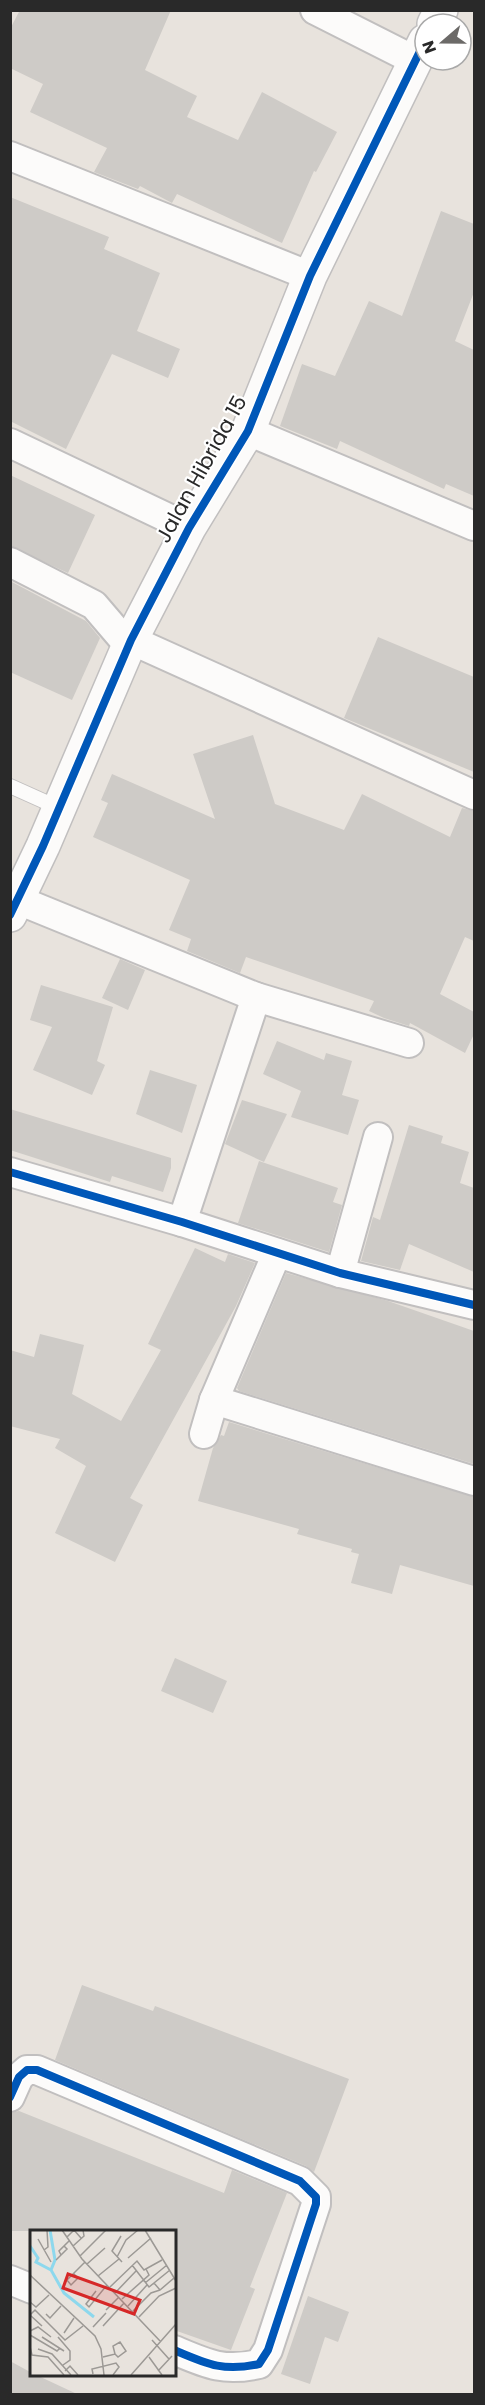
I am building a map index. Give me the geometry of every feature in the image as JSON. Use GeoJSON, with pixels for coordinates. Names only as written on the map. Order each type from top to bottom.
{"type":"FeatureCollection","features":[{"type":"Feature","properties":{"kind":"street"},"geometry":{"type":"LineString","coordinates":[[315,10],[413,48]]}},
{"type":"Feature","properties":{"kind":"street","name":"Jalan Hibrida 15"},"geometry":{"type":"LineString","coordinates":[[14,908],[130,643],[189,528],[248,431],[310,276],[413,65]]}},
{"type":"Feature","properties":{"kind":"street"},"geometry":{"type":"LineString","coordinates":[[10,156],[310,276]]}},
{"type":"Feature","properties":{"kind":"street"},"geometry":{"type":"LineString","coordinates":[[248,431],[474,526]]}},
{"type":"Feature","properties":{"kind":"street"},"geometry":{"type":"LineString","coordinates":[[10,443],[189,528]]}},
{"type":"Feature","properties":{"kind":"street"},"geometry":{"type":"LineString","coordinates":[[10,562],[94,605],[130,643],[474,795]]}},
{"type":"Feature","properties":{"kind":"street"},"geometry":{"type":"LineString","coordinates":[[14,908],[256,997],[409,1043]]}},
{"type":"Feature","properties":{"kind":"street"},"geometry":{"type":"LineString","coordinates":[[182,1222],[256,997]]}},
{"type":"Feature","properties":{"kind":"street"},"geometry":{"type":"LineString","coordinates":[[340,1273],[378,1137]]}},
{"type":"Feature","properties":{"kind":"street"},"geometry":{"type":"LineString","coordinates":[[10,1172],[182,1222],[340,1273],[474,1305]]}},
{"type":"Feature","properties":{"kind":"street"},"geometry":{"type":"LineString","coordinates":[[204,1434],[214,1400],[277,1253]]}},
{"type":"Feature","properties":{"kind":"street"},"geometry":{"type":"LineString","coordinates":[[214,1400],[474,1481]]}},
{"type":"Feature","properties":{"kind":"street"},"geometry":{"type":"LineString","coordinates":[[10,2097],[19,2077],[27,2070],[37,2070],[300,2181],[316,2197],[316,2204],[268,2350],[258,2364],[238,2369],[213,2367],[176,2351]]}},
{"type":"Feature","properties":{"kind":"street"},"geometry":{"type":"LineString","coordinates":[[10,2280],[30,2288]]}},
{"type":"Feature","properties":{"kind":"lane"},"geometry":{"type":"LineString","coordinates":[[10,786],[59,808]]}},
{"type":"Feature","properties":{"kind":"building"},"geometry":{"type":"Polygon","coordinates":[[[20,10],[171,10],[145,70],[197,96],[187,117],[238,140],[262,92],[337,132],[316,172],[314,171],[282,243],[177,194],[172,203],[140,186],[138,189],[94,172],[107,148],[30,112],[43,84],[10,68],[10,29],[20,10]]]}},
{"type":"Feature","properties":{"kind":"building"},"geometry":{"type":"Polygon","coordinates":[[[10,197],[109,237],[104,249],[160,273],[137,331],[180,349],[168,378],[112,354],[66,449],[10,421],[10,197]]]}},
{"type":"Feature","properties":{"kind":"building"},"geometry":{"type":"Polygon","coordinates":[[[441,211],[474,224],[474,292],[455,341],[474,350],[474,496],[446,484],[444,489],[340,441],[337,449],[280,426],[302,364],[335,376],[369,301],[402,316],[441,211]]]}},
{"type":"Feature","properties":{"kind":"building"},"geometry":{"type":"Polygon","coordinates":[[[10,475],[95,515],[68,573],[10,546],[10,475]]]}},
{"type":"Feature","properties":{"kind":"building"},"geometry":{"type":"Polygon","coordinates":[[[10,581],[86,621],[100,638],[72,700],[10,672],[10,581]]]}},
{"type":"Feature","properties":{"kind":"building"},"geometry":{"type":"Polygon","coordinates":[[[378,637],[474,677],[474,772],[344,718],[378,637]]]}},
{"type":"Feature","properties":{"kind":"building"},"geometry":{"type":"Polygon","coordinates":[[[253,735],[275,804],[344,830],[362,794],[450,837],[462,808],[474,811],[474,941],[465,937],[440,994],[474,1012],[474,1034],[465,1053],[410,1023],[409,1026],[369,1011],[374,1001],[246,957],[240,973],[187,951],[191,939],[169,930],[190,880],[93,837],[108,803],[101,800],[112,774],[215,819],[193,754],[253,735]]]}},
{"type":"Feature","properties":{"kind":"building"},"geometry":{"type":"Polygon","coordinates":[[[120,959],[145,970],[128,1010],[102,998],[120,959]]]}},
{"type":"Feature","properties":{"kind":"building"},"geometry":{"type":"Polygon","coordinates":[[[41,985],[113,1007],[97,1061],[105,1065],[92,1095],[33,1070],[52,1027],[30,1020],[41,985]]]}},
{"type":"Feature","properties":{"kind":"building"},"geometry":{"type":"Polygon","coordinates":[[[277,1041],[324,1060],[326,1053],[352,1061],[342,1095],[359,1100],[348,1135],[291,1117],[301,1091],[263,1074],[277,1041]]]}},
{"type":"Feature","properties":{"kind":"building"},"geometry":{"type":"Polygon","coordinates":[[[150,1070],[197,1085],[182,1133],[136,1114],[150,1070]]]}},
{"type":"Feature","properties":{"kind":"building"},"geometry":{"type":"Polygon","coordinates":[[[242,1100],[287,1114],[264,1162],[225,1144],[242,1100]]]}},
{"type":"Feature","properties":{"kind":"building"},"geometry":{"type":"Polygon","coordinates":[[[10,1109],[171,1158],[171,1168],[163,1192],[112,1176],[110,1182],[10,1150],[10,1109]]]}},
{"type":"Feature","properties":{"kind":"building"},"geometry":{"type":"Polygon","coordinates":[[[409,1125],[443,1136],[441,1143],[469,1152],[460,1183],[474,1188],[474,1272],[409,1244],[400,1270],[361,1261],[373,1217],[380,1220],[409,1125]]]}},
{"type":"Feature","properties":{"kind":"building"},"geometry":{"type":"Polygon","coordinates":[[[259,1161],[338,1188],[333,1202],[342,1205],[329,1252],[238,1223],[259,1161]]]}},
{"type":"Feature","properties":{"kind":"building"},"geometry":{"type":"Polygon","coordinates":[[[195,1248],[225,1262],[228,1254],[255,1263],[236,1306],[130,1498],[143,1505],[115,1562],[55,1533],[86,1466],[55,1448],[60,1439],[10,1426],[10,1350],[34,1357],[40,1334],[84,1345],[72,1394],[121,1421],[161,1350],[148,1344],[195,1248]]]}},
{"type":"Feature","properties":{"kind":"building"},"geometry":{"type":"Polygon","coordinates":[[[286,1273],[388,1301],[474,1331],[474,1464],[239,1391],[237,1388],[286,1273]]]}},
{"type":"Feature","properties":{"kind":"building"},"geometry":{"type":"Polygon","coordinates":[[[229,1422],[474,1497],[474,1586],[400,1565],[392,1594],[351,1583],[359,1554],[351,1552],[352,1549],[297,1534],[299,1529],[198,1501],[213,1448],[221,1435],[224,1436],[229,1422]]]}},
{"type":"Feature","properties":{"kind":"building"},"geometry":{"type":"Polygon","coordinates":[[[175,1658],[227,1681],[213,1713],[161,1691],[175,1658]]]}},
{"type":"Feature","properties":{"kind":"building"},"geometry":{"type":"Polygon","coordinates":[[[82,1985],[153,2011],[155,2006],[349,2079],[314,2172],[306,2166],[55,2060],[82,1985]]]}},
{"type":"Feature","properties":{"kind":"building"},"geometry":{"type":"Polygon","coordinates":[[[19,2111],[224,2193],[232,2170],[287,2193],[250,2287],[255,2289],[231,2350],[176,2331],[176,2230],[10,2231],[10,2113],[19,2111]]]}},
{"type":"Feature","properties":{"kind":"building"},"geometry":{"type":"Polygon","coordinates":[[[308,2296],[349,2312],[338,2342],[325,2337],[310,2384],[281,2374],[308,2296]]]}},
{"type":"Feature","properties":{"kind":"building"},"geometry":{"type":"Polygon","coordinates":[[[10,2361],[30,2372],[30,2375],[36,2375],[77,2394],[10,2394],[10,2361]]]}},
{"type":"Feature","properties":{"kind":"cycle path"},"geometry":{"type":"LineString","coordinates":[[10,915],[43,846],[131,640],[189,528],[248,431],[310,276],[413,66]]}},
{"type":"Feature","properties":{"kind":"cycle path"},"geometry":{"type":"LineString","coordinates":[[10,1172],[182,1222],[340,1273],[474,1305]]}},
{"type":"Feature","properties":{"kind":"cycle path"},"geometry":{"type":"LineString","coordinates":[[10,2097],[19,2077],[27,2070],[37,2070],[300,2181],[316,2197],[316,2204],[268,2350],[259,2364],[225,2367],[176,2351]]}}]}
